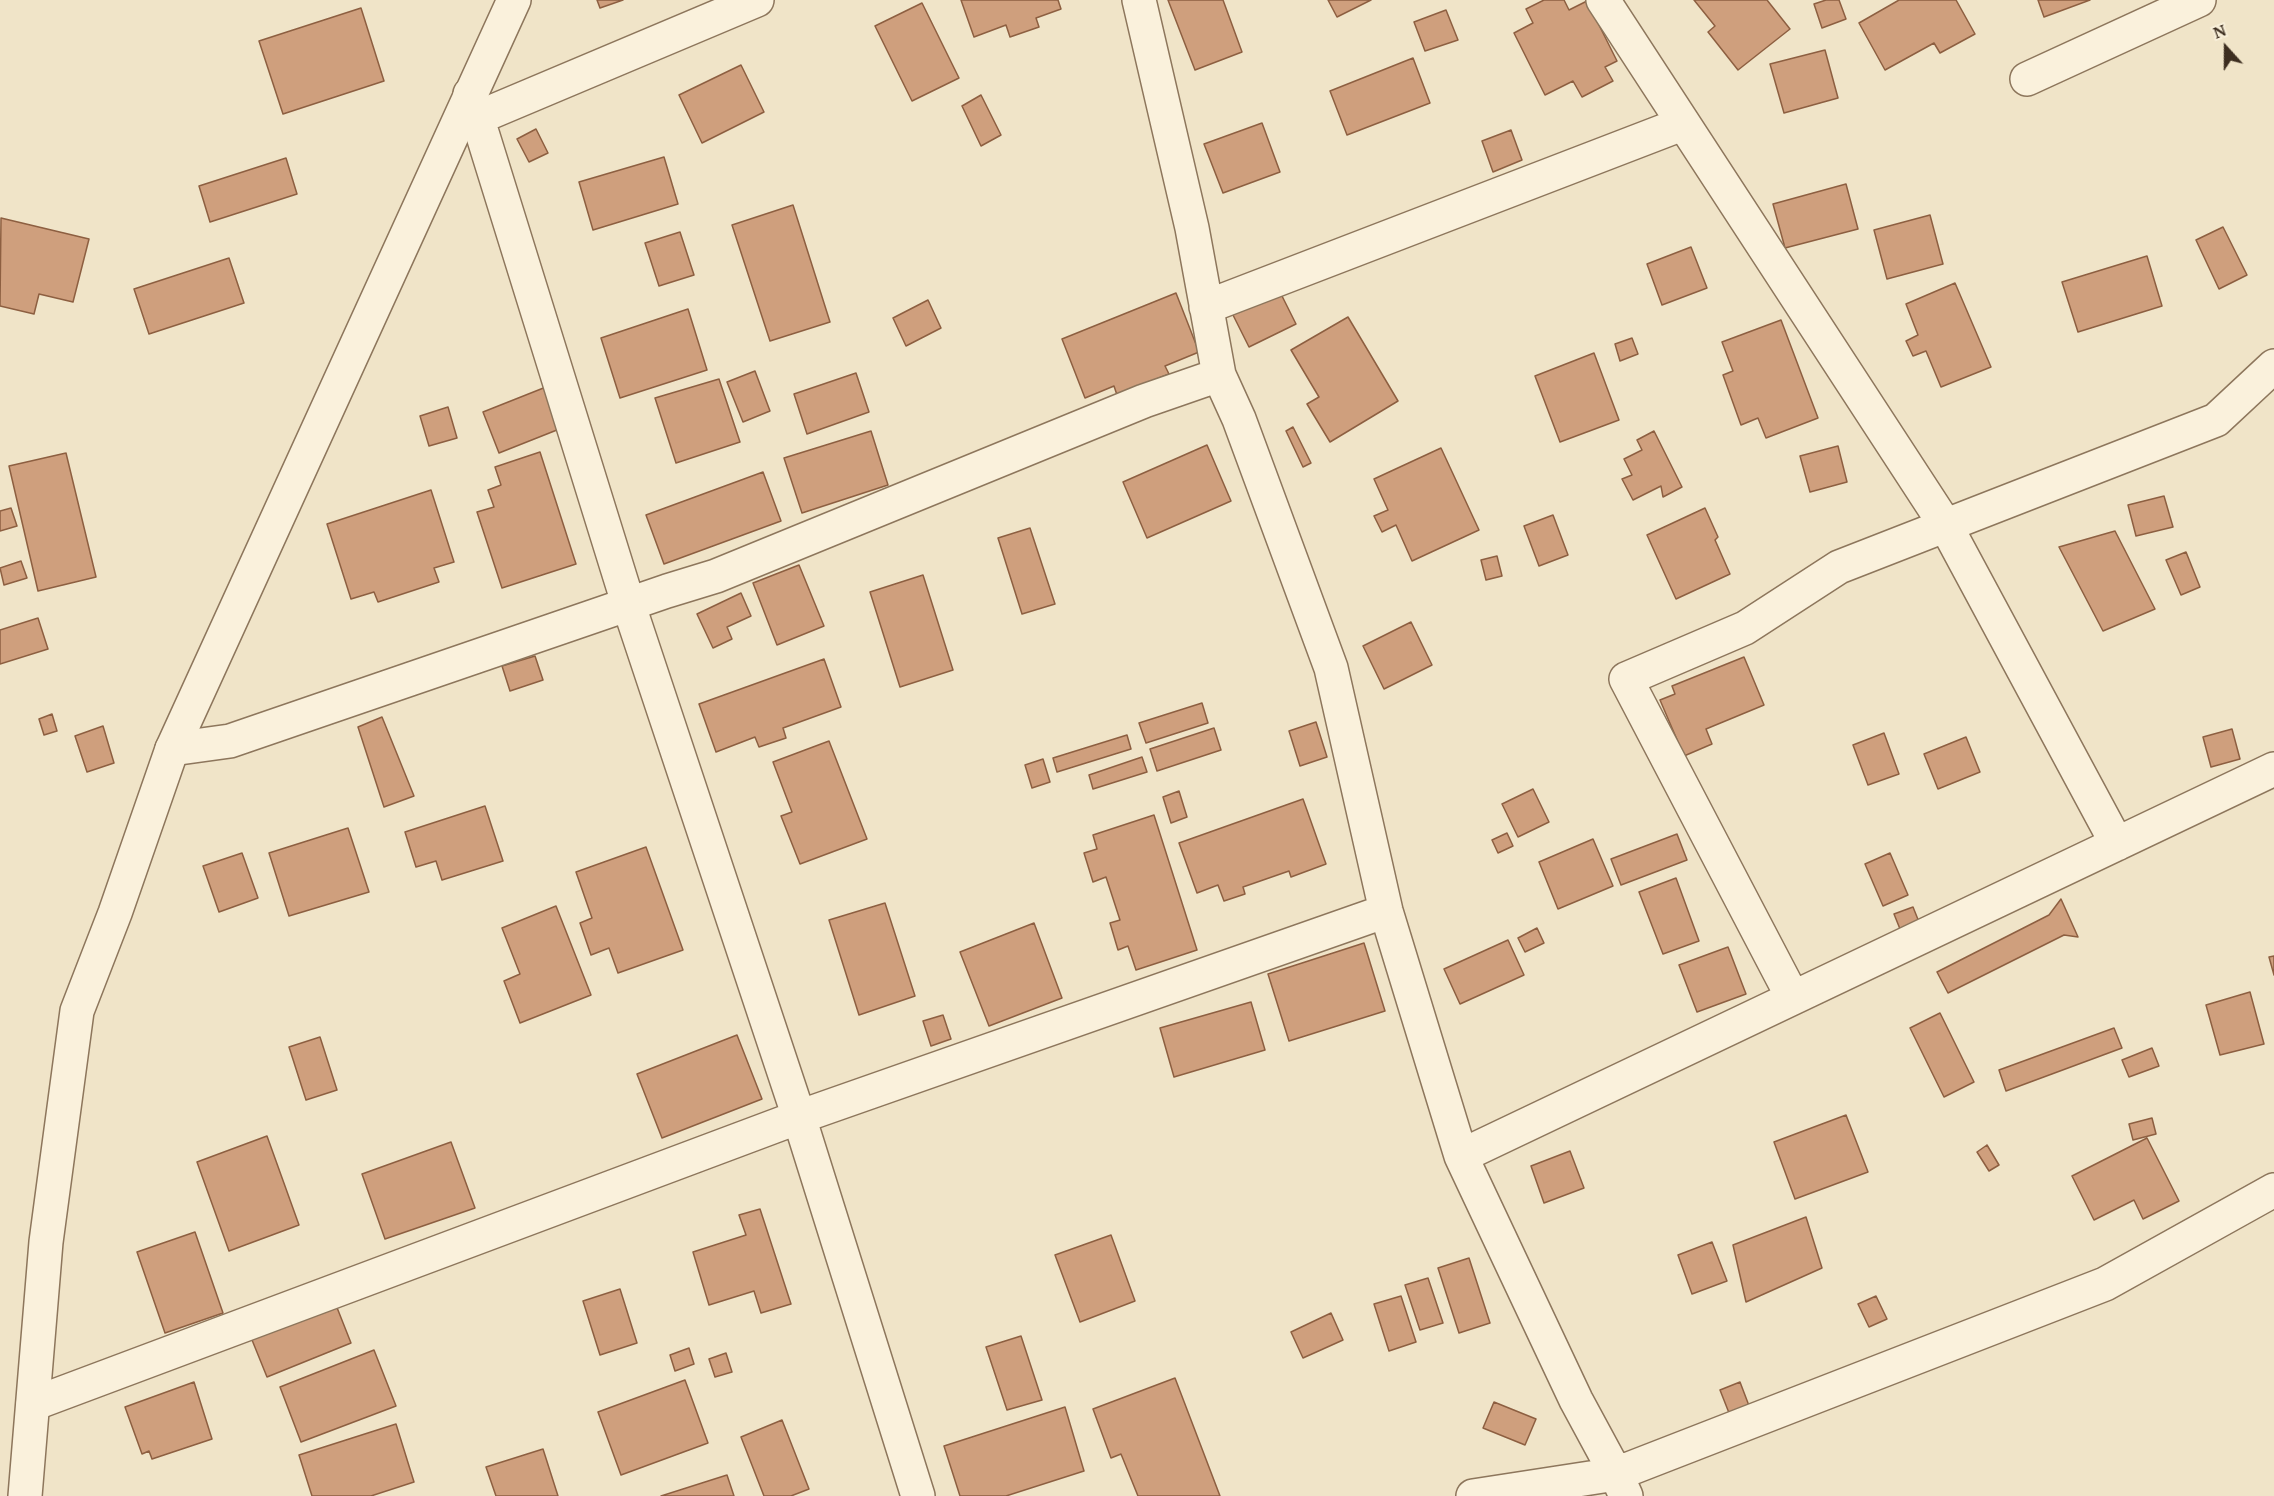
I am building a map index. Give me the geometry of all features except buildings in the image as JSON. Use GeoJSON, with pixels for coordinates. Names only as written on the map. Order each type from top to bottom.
{"type":"FeatureCollection","features":[{"type":"Feature","properties":{"kind":"street"},"geometry":{"type":"LineString","coordinates":[[25,1496],[46,1242],[77,1011],[115,913],[172,749],[474,106],[513,0]]}},
{"type":"Feature","properties":{"kind":"street"},"geometry":{"type":"LineString","coordinates":[[474,106],[757,0]]}},
{"type":"Feature","properties":{"kind":"street"},"geometry":{"type":"LineString","coordinates":[[1139,0],[1192,228],[1219,375],[1239,419],[1331,668],[1386,911],[1461,1156],[1576,1400],[1621,1485]]}},
{"type":"Feature","properties":{"kind":"street"},"geometry":{"type":"LineString","coordinates":[[1603,0],[1946,526],[2117,844]]}},
{"type":"Feature","properties":{"kind":"street"},"geometry":{"type":"LineString","coordinates":[[2027,79],[2199,0]]}},
{"type":"Feature","properties":{"kind":"street"},"geometry":{"type":"LineString","coordinates":[[474,106],[629,606],[799,1117],[918,1496]]}},
{"type":"Feature","properties":{"kind":"street"},"geometry":{"type":"LineString","coordinates":[[1206,307],[1682,124]]}},
{"type":"Feature","properties":{"kind":"street"},"geometry":{"type":"LineString","coordinates":[[1793,998],[1626,680],[1745,628],[1839,567],[2216,420],[2274,366]]}},
{"type":"Feature","properties":{"kind":"street"},"geometry":{"type":"LineString","coordinates":[[172,749],[230,741],[716,576],[1144,401],[1219,375]]}},
{"type":"Feature","properties":{"kind":"street"},"geometry":{"type":"LineString","coordinates":[[1461,1156],[2274,769]]}},
{"type":"Feature","properties":{"kind":"street"},"geometry":{"type":"LineString","coordinates":[[33,1404],[799,1117],[1386,911]]}},
{"type":"Feature","properties":{"kind":"street"},"geometry":{"type":"LineString","coordinates":[[1473,1496],[1621,1485],[2105,1284],[2274,1190]]}}]}
